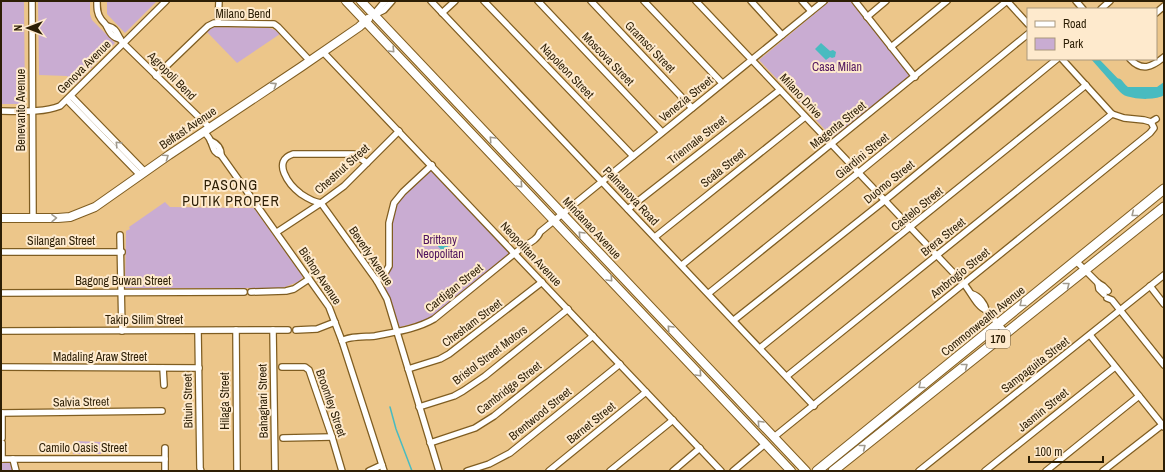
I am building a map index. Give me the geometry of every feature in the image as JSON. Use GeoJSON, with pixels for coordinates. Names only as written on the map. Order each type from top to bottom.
{"type":"FeatureCollection","features":[{"type":"Feature","properties":{"kind":"main road","name":"Mindanao Avenue"},"geometry":{"type":"LineString","coordinates":[[346,1],[791,471]]}},
{"type":"Feature","properties":{"kind":"main road","name":"Mindanao Avenue"},"geometry":{"type":"LineString","coordinates":[[361,1],[806,471]]}},
{"type":"Feature","properties":{"kind":"main road","name":"Belfast Avenue"},"geometry":{"type":"LineString","coordinates":[[1,218],[58,218],[80,214],[102,202],[324,52],[374,15]]}},
{"type":"Feature","properties":{"kind":"main road","name":"Commonwealth Avenue"},"geometry":{"type":"LineString","coordinates":[[817,471],[1164,189]]}},
{"type":"Feature","properties":{"kind":"main road","name":"Commonwealth Avenue"},"geometry":{"type":"LineString","coordinates":[[832,471],[1164,208]]}},
{"type":"Feature","properties":{"kind":"main road"},"geometry":{"type":"LineString","coordinates":[[765,444],[774,438]]}},
{"type":"Feature","properties":{"kind":"street","name":"Benevanto Avenue"},"geometry":{"type":"LineString","coordinates":[[32,1],[33,218]]}},
{"type":"Feature","properties":{"kind":"street","name":"Agropoli Bend"},"geometry":{"type":"LineString","coordinates":[[96,1],[98,14],[107,26],[116,30],[121,41],[207,130]]}},
{"type":"Feature","properties":{"kind":"street","name":"Genova Avenue"},"geometry":{"type":"LineString","coordinates":[[1,111],[32,111],[52,109],[60,106],[121,41],[166,1]]}},
{"type":"Feature","properties":{"kind":"street"},"geometry":{"type":"LineString","coordinates":[[218,1],[218,23]]}},
{"type":"Feature","properties":{"kind":"street"},"geometry":{"type":"LineString","coordinates":[[374,15],[385,1]]}},
{"type":"Feature","properties":{"kind":"street"},"geometry":{"type":"LineString","coordinates":[[374,15],[384,10],[392,1]]}},
{"type":"Feature","properties":{"kind":"street","name":"Palmanova Road"},"geometry":{"type":"LineString","coordinates":[[431,1],[709,293],[814,406]]}},
{"type":"Feature","properties":{"kind":"street"},"geometry":{"type":"LineString","coordinates":[[442,13],[455,1]]}},
{"type":"Feature","properties":{"kind":"street","name":"Napoleon Street"},"geometry":{"type":"LineString","coordinates":[[484,1],[633,156]]}},
{"type":"Feature","properties":{"kind":"street","name":"Moscova Street"},"geometry":{"type":"LineString","coordinates":[[538,1],[662,132]]}},
{"type":"Feature","properties":{"kind":"street","name":"Gramsci Street"},"geometry":{"type":"LineString","coordinates":[[591,1],[692,108]]}},
{"type":"Feature","properties":{"kind":"street"},"geometry":{"type":"LineString","coordinates":[[644,1],[722,84]]}},
{"type":"Feature","properties":{"kind":"street","name":"Milano Drive"},"geometry":{"type":"LineString","coordinates":[[696,1],[972,294],[976,295],[981,300],[986,310],[1006,333]]}},
{"type":"Feature","properties":{"kind":"street"},"geometry":{"type":"LineString","coordinates":[[751,1],[782,35]]}},
{"type":"Feature","properties":{"kind":"street"},"geometry":{"type":"LineString","coordinates":[[802,1],[811,11]]}},
{"type":"Feature","properties":{"kind":"street","name":"Venezia Street"},"geometry":{"type":"LineString","coordinates":[[562,214],[824,1]]}},
{"type":"Feature","properties":{"kind":"street"},"geometry":{"type":"LineString","coordinates":[[855,1],[915,76]]}},
{"type":"Feature","properties":{"kind":"street"},"geometry":{"type":"LineString","coordinates":[[867,17],[886,1]]}},
{"type":"Feature","properties":{"kind":"street"},"geometry":{"type":"LineString","coordinates":[[891,47],[946,1]]}},
{"type":"Feature","properties":{"kind":"street"},"geometry":{"type":"LineString","coordinates":[[1007,1],[1027,23]]}},
{"type":"Feature","properties":{"kind":"street","name":"Magenta Street"},"geometry":{"type":"LineString","coordinates":[[682,265],[832,145],[1007,1]]}},
{"type":"Feature","properties":{"kind":"street"},"geometry":{"type":"LineString","coordinates":[[1101,8],[1110,1]]}},
{"type":"Feature","properties":{"kind":"street","name":"Milano Bend"},"geometry":{"type":"LineString","coordinates":[[156,76],[208,26],[218,23],[276,25],[310,61]]}},
{"type":"Feature","properties":{"kind":"street","name":"Giardini Street"},"geometry":{"type":"LineString","coordinates":[[709,293],[1027,35]]}},
{"type":"Feature","properties":{"kind":"street","name":"Neopolitan Avenue"},"geometry":{"type":"LineString","coordinates":[[324,52],[721,471]]}},
{"type":"Feature","properties":{"kind":"street"},"geometry":{"type":"LineString","coordinates":[[1131,60],[1134,64],[1146,66],[1152,65],[1164,57]]}},
{"type":"Feature","properties":{"kind":"street","name":"Duomo Street"},"geometry":{"type":"LineString","coordinates":[[734,320],[884,201],[1056,60]]}},
{"type":"Feature","properties":{"kind":"street"},"geometry":{"type":"LineString","coordinates":[[1063,60],[1112,114]]}},
{"type":"Feature","properties":{"kind":"street","name":"Castelo Street"},"geometry":{"type":"LineString","coordinates":[[760,348],[1086,85]]}},
{"type":"Feature","properties":{"kind":"street","name":"Triennale Street"},"geometry":{"type":"LineString","coordinates":[[628,208],[780,90]]}},
{"type":"Feature","properties":{"kind":"street"},"geometry":{"type":"LineString","coordinates":[[69,98],[142,174]]}},
{"type":"Feature","properties":{"kind":"street","name":"Ambrogio Street"},"geometry":{"type":"LineString","coordinates":[[774,438],[1150,133],[1154,128],[1154,121],[1124,118],[1112,114]]}},
{"type":"Feature","properties":{"kind":"street","name":"Brera Street"},"geometry":{"type":"LineString","coordinates":[[787,376],[1112,114]]}},
{"type":"Feature","properties":{"kind":"street","name":"Scala Street"},"geometry":{"type":"LineString","coordinates":[[655,237],[805,117]]}},
{"type":"Feature","properties":{"kind":"street","name":"Bishop Avenue"},"geometry":{"type":"LineString","coordinates":[[207,130],[212,142],[216,143],[222,155],[328,307],[342,341],[383,468]]}},
{"type":"Feature","properties":{"kind":"street","name":"Chestnut Street"},"geometry":{"type":"LineString","coordinates":[[277,232],[344,186],[399,131]]}},
{"type":"Feature","properties":{"kind":"street","name":"Beverly Avenue"},"geometry":{"type":"LineString","coordinates":[[367,163],[354,154],[293,154],[288,156],[283,162],[282,167],[288,180],[300,193],[315,202],[321,203],[377,281],[386,299],[397,331],[439,471]]}},
{"type":"Feature","properties":{"kind":"street"},"geometry":{"type":"LineString","coordinates":[[377,281],[385,273],[389,266],[389,223],[394,203],[403,192],[432,165]]}},
{"type":"Feature","properties":{"kind":"street","name":"Cardigan Street"},"geometry":{"type":"LineString","coordinates":[[342,341],[347,338],[360,338],[419,326],[434,319],[525,245],[530,244],[539,236],[540,232],[562,214]]}},
{"type":"Feature","properties":{"kind":"street"},"geometry":{"type":"LineString","coordinates":[[120,235],[122,252],[122,331]]}},
{"type":"Feature","properties":{"kind":"street","name":"Silangan Street"},"geometry":{"type":"LineString","coordinates":[[1,252],[122,252]]}},
{"type":"Feature","properties":{"kind":"street"},"geometry":{"type":"LineString","coordinates":[[1076,261],[1098,283],[1099,289],[1108,295],[1164,364]]}},
{"type":"Feature","properties":{"kind":"street","name":"Sampaguita Street"},"geometry":{"type":"LineString","coordinates":[[918,471],[1164,275]]}},
{"type":"Feature","properties":{"kind":"street"},"geometry":{"type":"LineString","coordinates":[[251,292],[286,291],[294,289],[309,279]]}},
{"type":"Feature","properties":{"kind":"street","name":"Chesham Street"},"geometry":{"type":"LineString","coordinates":[[408,369],[440,359],[449,354],[542,282]]}},
{"type":"Feature","properties":{"kind":"street"},"geometry":{"type":"LineString","coordinates":[[1150,286],[1164,304]]}},
{"type":"Feature","properties":{"kind":"street","name":"Bagong Buwan Street"},"geometry":{"type":"LineString","coordinates":[[1,293],[244,292]]}},
{"type":"Feature","properties":{"kind":"street","name":"Bristol Street Motors"},"geometry":{"type":"LineString","coordinates":[[419,407],[454,396],[463,391],[485,376],[568,309]]}},
{"type":"Feature","properties":{"kind":"street"},"geometry":{"type":"LineString","coordinates":[[296,330],[317,329],[335,322]]}},
{"type":"Feature","properties":{"kind":"street","name":"Bituin Street"},"geometry":{"type":"LineString","coordinates":[[198,330],[201,471]]}},
{"type":"Feature","properties":{"kind":"street","name":"Hilaga Street"},"geometry":{"type":"LineString","coordinates":[[236,330],[237,471]]}},
{"type":"Feature","properties":{"kind":"street","name":"Bahaghari Street"},"geometry":{"type":"LineString","coordinates":[[273,330],[275,471]]}},
{"type":"Feature","properties":{"kind":"street","name":"Takip Silim Street"},"geometry":{"type":"LineString","coordinates":[[1,331],[288,330]]}},
{"type":"Feature","properties":{"kind":"street"},"geometry":{"type":"LineString","coordinates":[[1090,335],[1163,426],[1103,471]]}},
{"type":"Feature","properties":{"kind":"street","name":"Cambridge Street"},"geometry":{"type":"LineString","coordinates":[[430,443],[474,428],[494,416],[593,336]]}},
{"type":"Feature","properties":{"kind":"street","name":"Brentwood Street"},"geometry":{"type":"LineString","coordinates":[[467,471],[489,464],[510,453],[620,364]]}},
{"type":"Feature","properties":{"kind":"street","name":"Madaling Araw Street"},"geometry":{"type":"LineString","coordinates":[[1,367],[199,368]]}},
{"type":"Feature","properties":{"kind":"street","name":"Broomley Street"},"geometry":{"type":"LineString","coordinates":[[282,367],[305,367],[309,370],[332,436],[342,471]]}},
{"type":"Feature","properties":{"kind":"street","name":"Jasmin Street"},"geometry":{"type":"LineString","coordinates":[[990,470],[1115,367]]}},
{"type":"Feature","properties":{"kind":"street"},"geometry":{"type":"LineString","coordinates":[[163,368],[164,385]]}},
{"type":"Feature","properties":{"kind":"street","name":"Barnet Street"},"geometry":{"type":"LineString","coordinates":[[549,471],[646,392]]}},
{"type":"Feature","properties":{"kind":"street"},"geometry":{"type":"LineString","coordinates":[[1046,471],[1139,396]]}},
{"type":"Feature","properties":{"kind":"street","name":"Salvia Street"},"geometry":{"type":"LineString","coordinates":[[1,413],[162,411]]}},
{"type":"Feature","properties":{"kind":"street"},"geometry":{"type":"LineString","coordinates":[[1,413],[2,459]]}},
{"type":"Feature","properties":{"kind":"street"},"geometry":{"type":"LineString","coordinates":[[610,471],[673,420]]}},
{"type":"Feature","properties":{"kind":"street"},"geometry":{"type":"LineString","coordinates":[[283,438],[332,436]]}},
{"type":"Feature","properties":{"kind":"street"},"geometry":{"type":"LineString","coordinates":[[733,471],[765,444]]}},
{"type":"Feature","properties":{"kind":"street"},"geometry":{"type":"LineString","coordinates":[[165,448],[165,471]]}},
{"type":"Feature","properties":{"kind":"street"},"geometry":{"type":"LineString","coordinates":[[672,471],[700,448]]}},
{"type":"Feature","properties":{"kind":"street","name":"Camilo Oasis Street"},"geometry":{"type":"LineString","coordinates":[[2,459],[165,459]]}},
{"type":"Feature","properties":{"kind":"street"},"geometry":{"type":"LineString","coordinates":[[12,459],[16,471]]}},
{"type":"Feature","properties":{"kind":"street"},"geometry":{"type":"LineString","coordinates":[[369,471],[383,468]]}},
{"type":"Feature","properties":{"kind":"green space"},"geometry":{"type":"Polygon","coordinates":[[[1,1],[24,1],[25,104],[1,104],[1,1]]]}},
{"type":"Feature","properties":{"kind":"green space"},"geometry":{"type":"Polygon","coordinates":[[[38,1],[90,1],[90,14],[92,20],[115,43],[76,84],[67,76],[39,75],[38,1]]]}},
{"type":"Feature","properties":{"kind":"green space"},"geometry":{"type":"Polygon","coordinates":[[[107,1],[157,1],[125,33],[107,14],[107,1]]]}},
{"type":"Feature","properties":{"kind":"green space","name":"Casa Milan"},"geometry":{"type":"Polygon","coordinates":[[[830,1],[850,1],[911,76],[833,138],[759,60],[830,1]]]}},
{"type":"Feature","properties":{"kind":"green space"},"geometry":{"type":"Polygon","coordinates":[[[213,27],[269,28],[280,34],[237,63],[207,32],[213,27]]]}},
{"type":"Feature","properties":{"kind":"green space","name":"Brittany Neopolitan"},"geometry":{"type":"Polygon","coordinates":[[[429,171],[433,171],[511,253],[432,317],[400,327],[382,280],[389,271],[392,263],[392,220],[400,199],[429,171]]]}},
{"type":"Feature","properties":{"kind":"green space"},"geometry":{"type":"Polygon","coordinates":[[[165,202],[170,207],[254,208],[303,277],[298,282],[282,288],[125,288],[126,231],[130,229],[129,227],[165,202]]]}},
{"type":"Feature","properties":{"kind":"green space"},"geometry":{"type":"Polygon","coordinates":[[[74,441],[102,442],[101,454],[73,454],[74,441]]]}},
{"type":"Feature","properties":{"kind":"green space"},"geometry":{"type":"Polygon","coordinates":[[[1,460],[11,460],[14,471],[1,471],[1,460]]]}},
{"type":"Feature","properties":{"kind":"water"},"geometry":{"type":"Polygon","coordinates":[[[821,43],[830,51],[833,50],[836,52],[835,57],[830,57],[826,60],[815,49],[821,43]]]}},
{"type":"Feature","properties":{"kind":"water"},"geometry":{"type":"Polygon","coordinates":[[[1092,60],[1100,60],[1126,87],[1157,87],[1164,82],[1164,90],[1151,95],[1125,91],[1113,84],[1092,60]]]}},
{"type":"Feature","properties":{"kind":"water"},"geometry":{"type":"Polygon","coordinates":[[[440,238],[451,250],[446,255],[435,243],[440,238]]]}},
{"type":"Feature","properties":{"kind":"waterway"},"geometry":{"type":"LineString","coordinates":[[1118,83],[1124,90],[1137,94],[1152,94],[1164,90]]}},
{"type":"Feature","properties":{"kind":"waterway"},"geometry":{"type":"LineString","coordinates":[[390,407],[396,429],[412,471]]}},
{"type":"Feature","properties":{"kind":"district","name":"PASONG PUTIK PROPER"},"geometry":{"type":"Point","coordinates":[231,194]}}]}
